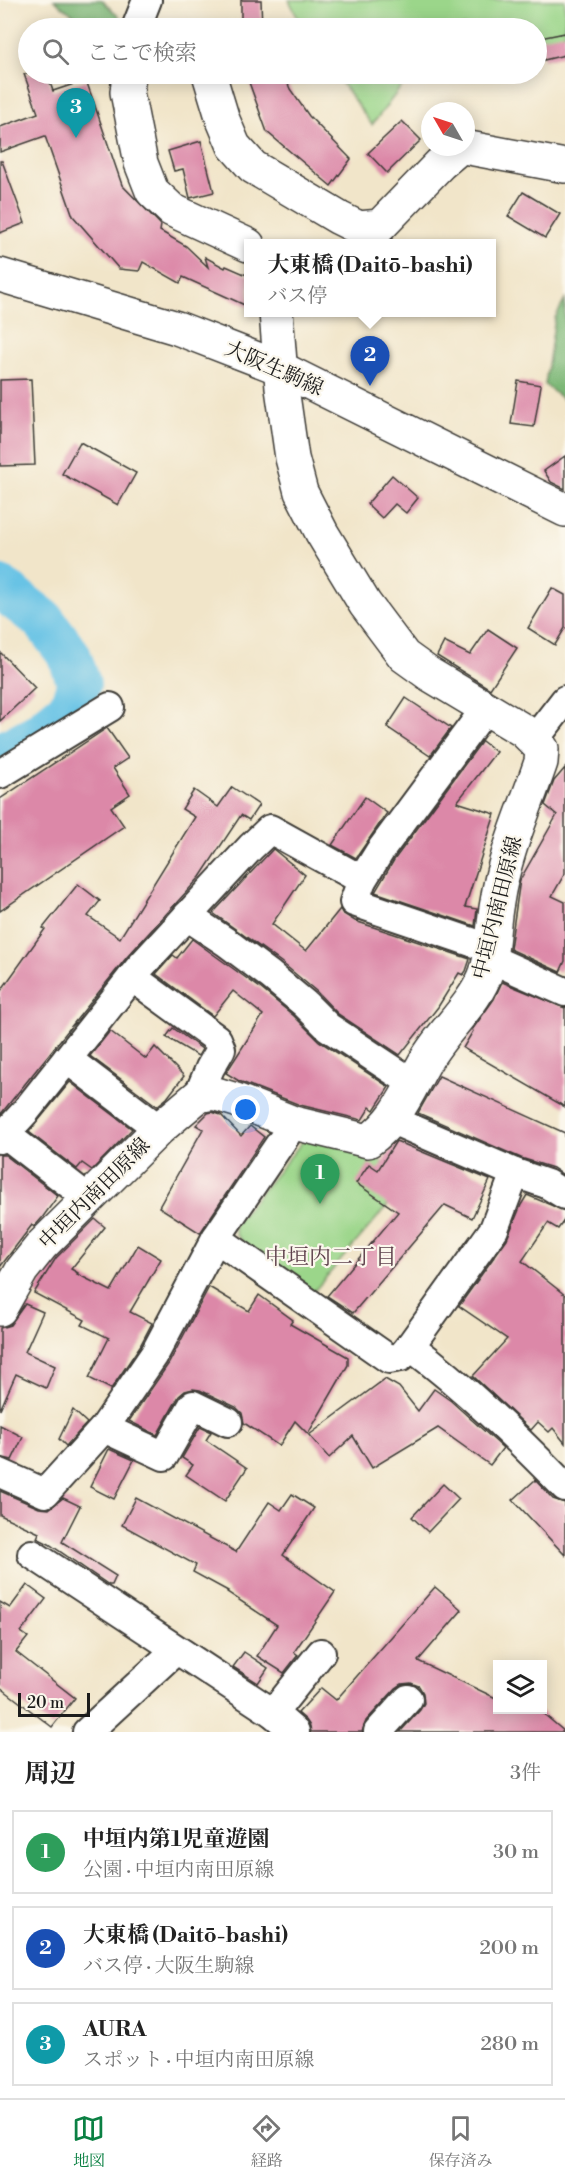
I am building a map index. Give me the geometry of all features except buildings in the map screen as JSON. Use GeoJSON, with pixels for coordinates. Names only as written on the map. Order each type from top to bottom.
{"type":"FeatureCollection","features":[{"type":"Feature","properties":{"kind":"main road"},"geometry":{"type":"LineString","coordinates":[[128,84],[127,92],[141,163],[152,191],[171,210],[244,243]]}},
{"type":"Feature","properties":{"kind":"main road"},"geometry":{"type":"LineString","coordinates":[[212,84],[234,146],[253,167],[359,228],[380,226],[450,156]]}},
{"type":"Feature","properties":{"kind":"main road"},"geometry":{"type":"LineString","coordinates":[[475,149],[565,166]]}},
{"type":"Feature","properties":{"kind":"main road","name":"大阪生駒線"},"geometry":{"type":"LineString","coordinates":[[0,275],[177,328],[280,368],[565,510]]}},
{"type":"Feature","properties":{"kind":"main road","name":"大阪生駒線"},"geometry":{"type":"LineString","coordinates":[[0,297],[71,296]]}},
{"type":"Feature","properties":{"kind":"main road"},"geometry":{"type":"LineString","coordinates":[[276,317],[280,368],[292,458],[302,492],[365,604],[404,656],[429,674],[524,730],[534,740]]}},
{"type":"Feature","properties":{"kind":"main road","name":"中垣内南田原線"},"geometry":{"type":"LineString","coordinates":[[0,1309],[22,1270],[42,1245],[159,1129],[198,1096],[213,1093],[294,1123],[368,1141],[384,1130],[432,1051],[471,1002],[485,977],[496,902],[505,867],[542,762],[542,749],[534,740]]}},
{"type":"Feature","properties":{"kind":"street"},"geometry":{"type":"LineString","coordinates":[[140,18],[147,0]]}},
{"type":"Feature","properties":{"kind":"street"},"geometry":{"type":"LineString","coordinates":[[534,740],[565,700]]}},
{"type":"Feature","properties":{"kind":"street"},"geometry":{"type":"LineString","coordinates":[[0,774],[110,707]]}},
{"type":"Feature","properties":{"kind":"street"},"geometry":{"type":"LineString","coordinates":[[486,708],[380,851],[362,880],[354,902],[490,954],[565,992]]}},
{"type":"Feature","properties":{"kind":"street"},"geometry":{"type":"LineString","coordinates":[[89,1199],[3,1137],[132,977],[270,829],[362,880]]}},
{"type":"Feature","properties":{"kind":"street"},"geometry":{"type":"LineString","coordinates":[[187,916],[270,975],[328,1027],[414,1084]]}},
{"type":"Feature","properties":{"kind":"street"},"geometry":{"type":"LineString","coordinates":[[132,977],[217,1040],[221,1049],[198,1096]]}},
{"type":"Feature","properties":{"kind":"street"},"geometry":{"type":"LineString","coordinates":[[67,1059],[159,1129]]}},
{"type":"Feature","properties":{"kind":"street"},"geometry":{"type":"LineString","coordinates":[[392,1120],[515,1173],[547,1184],[565,1195]]}},
{"type":"Feature","properties":{"kind":"street"},"geometry":{"type":"LineString","coordinates":[[0,1473],[45,1493],[104,1428],[154,1355],[216,1238],[294,1123]]}},
{"type":"Feature","properties":{"kind":"street"},"geometry":{"type":"LineString","coordinates":[[216,1238],[389,1359],[401,1357],[494,1229],[515,1173]]}},
{"type":"Feature","properties":{"kind":"street"},"geometry":{"type":"LineString","coordinates":[[410,1346],[467,1393],[526,1447],[565,1487]]}},
{"type":"Feature","properties":{"kind":"street"},"geometry":{"type":"LineString","coordinates":[[104,1428],[164,1456],[193,1405],[228,1422]]}},
{"type":"Feature","properties":{"kind":"street"},"geometry":{"type":"LineString","coordinates":[[32,1554],[273,1713],[295,1732]]}},
{"type":"Feature","properties":{"kind":"street"},"geometry":{"type":"LineString","coordinates":[[87,1732],[176,1650]]}},
{"type":"Feature","properties":{"kind":"street"},"geometry":{"type":"LineString","coordinates":[[273,1713],[321,1653]]}},
{"type":"Feature","properties":{"kind":"street"},"geometry":{"type":"LineString","coordinates":[[378,1732],[408,1699]]}},
{"type":"Feature","properties":{"kind":"green space"},"geometry":{"type":"Polygon","coordinates":[[[54,0],[102,0],[120,18],[77,18],[54,0]]]}},
{"type":"Feature","properties":{"kind":"green space"},"geometry":{"type":"Polygon","coordinates":[[[289,0],[565,0],[565,35],[547,39],[547,18],[298,18],[289,0]]]}},
{"type":"Feature","properties":{"kind":"green space"},"geometry":{"type":"Polygon","coordinates":[[[342,84],[403,84],[372,125],[342,84]]]}},
{"type":"Feature","properties":{"kind":"green space"},"geometry":{"type":"Polygon","coordinates":[[[565,300],[565,401],[545,385],[555,318],[565,300]]]}},
{"type":"Feature","properties":{"kind":"green space"},"geometry":{"type":"Polygon","coordinates":[[[307,1136],[361,1146],[407,1183],[304,1303],[236,1235],[234,1225],[307,1136]]]}},
{"type":"Feature","properties":{"kind":"waterway"},"geometry":{"type":"LineString","coordinates":[[0,587],[43,620],[69,655],[79,684],[70,708],[39,734],[0,755]]}},
{"type":"Feature","properties":{"kind":"place","name":"AURA"},"geometry":{"type":"Point","coordinates":[76,138]}},
{"type":"Feature","properties":{"kind":"place","name":"大東橋 (Daitō-bashi)"},"geometry":{"type":"Point","coordinates":[370,386]}},
{"type":"Feature","properties":{"kind":"place","name":"中垣内第1児童遊園"},"geometry":{"type":"Point","coordinates":[320,1204]}},
{"type":"Feature","properties":{"kind":"district","name":"中垣内二丁目"},"geometry":{"type":"Point","coordinates":[331,1257]}}]}
